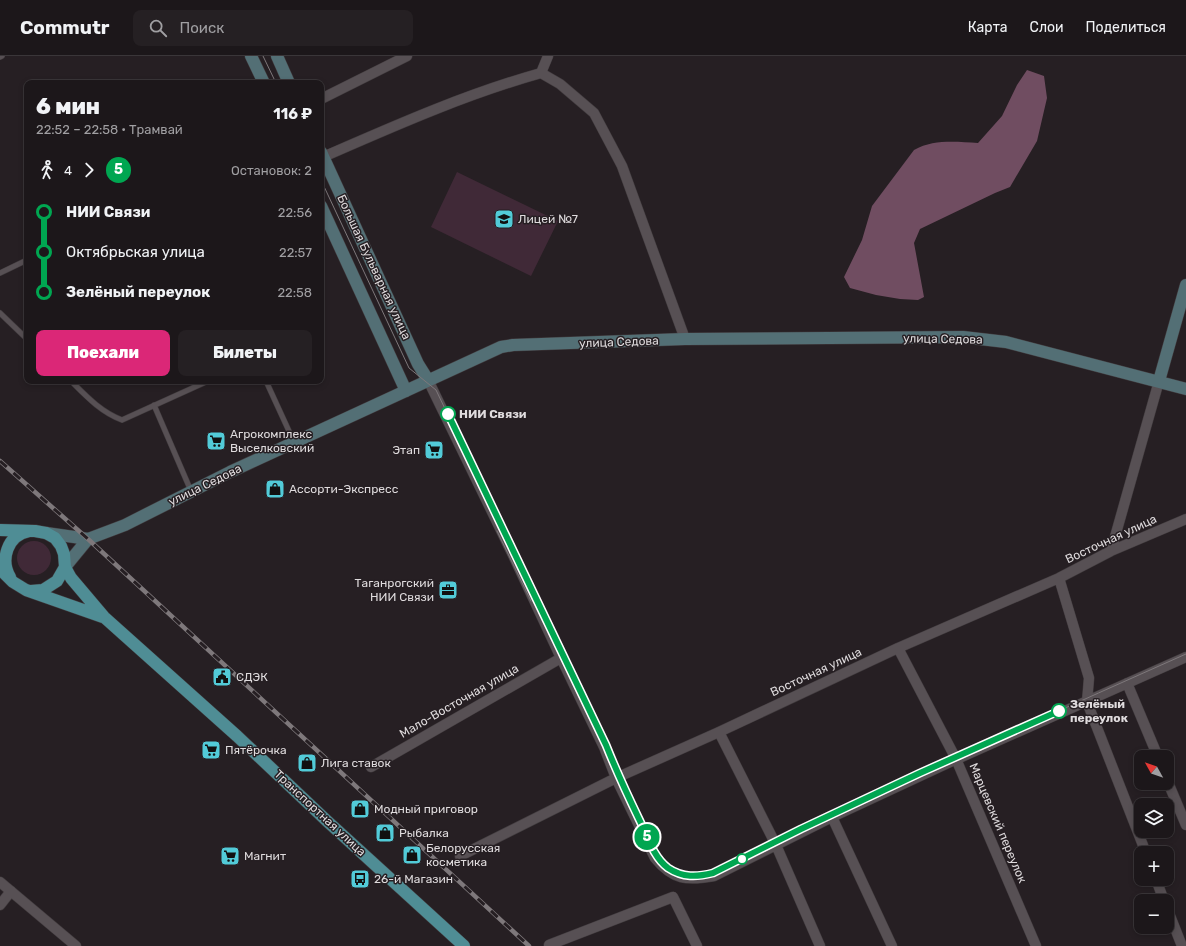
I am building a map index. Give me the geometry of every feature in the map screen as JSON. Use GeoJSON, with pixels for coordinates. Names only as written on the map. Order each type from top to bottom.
{"type":"FeatureCollection","features":[{"type":"Feature","properties":{"kind":"main road"},"geometry":{"type":"LineString","coordinates":[[251,56],[263,80]]}},
{"type":"Feature","properties":{"kind":"main road"},"geometry":{"type":"LineString","coordinates":[[277,56],[288,80]]}},
{"type":"Feature","properties":{"kind":"main road","name":"Большая Бульварная улица"},"geometry":{"type":"LineString","coordinates":[[324,159],[418,364],[428,380]]}},
{"type":"Feature","properties":{"kind":"main road","name":"Большая Бульварная улица"},"geometry":{"type":"LineString","coordinates":[[324,213],[406,391]]}},
{"type":"Feature","properties":{"kind":"main road"},"geometry":{"type":"LineString","coordinates":[[1159,381],[1186,285]]}},
{"type":"Feature","properties":{"kind":"main road","name":"улица Седова"},"geometry":{"type":"LineString","coordinates":[[41,532],[88,538],[125,525],[428,380],[501,347],[513,345],[685,339],[963,337],[1006,342],[1186,389]]}},
{"type":"Feature","properties":{"kind":"main road"},"geometry":{"type":"LineString","coordinates":[[0,530],[41,532],[55,538],[61,546],[64,554],[65,567],[71,578],[104,617]]}},
{"type":"Feature","properties":{"kind":"main road"},"geometry":{"type":"LineString","coordinates":[[12,582],[6,572],[4,561],[6,551],[11,542],[17,536],[26,532],[41,532]]}},
{"type":"Feature","properties":{"kind":"main road"},"geometry":{"type":"LineString","coordinates":[[26,590],[43,590],[57,581],[65,567],[88,538]]}},
{"type":"Feature","properties":{"kind":"main road"},"geometry":{"type":"LineString","coordinates":[[0,569],[12,582],[26,590],[104,617]]}},
{"type":"Feature","properties":{"kind":"main road","name":"Транспортная улица"},"geometry":{"type":"LineString","coordinates":[[104,617],[237,736],[327,821],[464,946]]}},
{"type":"Feature","properties":{"kind":"street"},"geometry":{"type":"LineString","coordinates":[[324,98],[407,56]]}},
{"type":"Feature","properties":{"kind":"street"},"geometry":{"type":"LineString","coordinates":[[541,73],[548,56]]}},
{"type":"Feature","properties":{"kind":"street"},"geometry":{"type":"LineString","coordinates":[[324,154],[511,81],[541,73],[560,84],[594,113],[622,166],[685,339]]}},
{"type":"Feature","properties":{"kind":"street"},"geometry":{"type":"LineString","coordinates":[[428,380],[604,747],[616,778],[655,858],[662,866],[677,876],[689,879],[714,876],[832,817],[956,759],[1186,657]]}},
{"type":"Feature","properties":{"kind":"street"},"geometry":{"type":"LineString","coordinates":[[1111,551],[1159,381]]}},
{"type":"Feature","properties":{"kind":"street","name":"Восточная улица"},"geometry":{"type":"LineString","coordinates":[[460,856],[616,778],[719,732],[898,648],[1059,578],[1111,551],[1186,518]]}},
{"type":"Feature","properties":{"kind":"street"},"geometry":{"type":"LineString","coordinates":[[1059,578],[1089,678],[1087,702],[1143,846]]}},
{"type":"Feature","properties":{"kind":"street","name":"Марцевский переулок"},"geometry":{"type":"LineString","coordinates":[[898,648],[956,759],[1036,946]]}},
{"type":"Feature","properties":{"kind":"street","name":"Мало-Восточная улица"},"geometry":{"type":"LineString","coordinates":[[371,767],[560,658]]}},
{"type":"Feature","properties":{"kind":"street"},"geometry":{"type":"LineString","coordinates":[[1127,683],[1155,750]]}},
{"type":"Feature","properties":{"kind":"street"},"geometry":{"type":"LineString","coordinates":[[719,732],[776,845],[820,946]]}},
{"type":"Feature","properties":{"kind":"street"},"geometry":{"type":"LineString","coordinates":[[1171,790],[1186,825]]}},
{"type":"Feature","properties":{"kind":"street"},"geometry":{"type":"LineString","coordinates":[[832,817],[892,946]]}},
{"type":"Feature","properties":{"kind":"street"},"geometry":{"type":"LineString","coordinates":[[0,882],[76,946]]}},
{"type":"Feature","properties":{"kind":"street"},"geometry":{"type":"LineString","coordinates":[[0,905],[11,892]]}},
{"type":"Feature","properties":{"kind":"street"},"geometry":{"type":"LineString","coordinates":[[549,945],[673,897],[697,946]]}},
{"type":"Feature","properties":{"kind":"street"},"geometry":{"type":"LineString","coordinates":[[1174,926],[1182,946]]}},
{"type":"Feature","properties":{"kind":"lane"},"geometry":{"type":"LineString","coordinates":[[0,273],[24,261]]}},
{"type":"Feature","properties":{"kind":"lane"},"geometry":{"type":"LineString","coordinates":[[0,313],[24,336]]}},
{"type":"Feature","properties":{"kind":"lane"},"geometry":{"type":"LineString","coordinates":[[74,384],[98,407],[111,416],[122,420],[202,384]]}},
{"type":"Feature","properties":{"kind":"lane"},"geometry":{"type":"LineString","coordinates":[[267,384],[295,443]]}},
{"type":"Feature","properties":{"kind":"lane"},"geometry":{"type":"LineString","coordinates":[[154,406],[192,492]]}},
{"type":"Feature","properties":{"kind":"shaded area"},"geometry":{"type":"Polygon","coordinates":[[[1027,70],[1044,76],[1047,98],[1037,141],[1010,187],[920,229],[914,243],[924,297],[918,300],[900,299],[876,295],[850,288],[844,277],[862,240],[872,206],[914,150],[922,146],[937,143],[978,143],[1002,116],[1017,85],[1027,70]]]}},
{"type":"Feature","properties":{"kind":"shaded area"},"geometry":{"type":"Polygon","coordinates":[[[457,172],[558,221],[531,276],[431,227],[457,172]]]}},
{"type":"Feature","properties":{"kind":"shaded area"},"geometry":{"type":"Polygon","coordinates":[[[37,541],[46,546],[50,551],[50,565],[46,570],[41,574],[31,575],[27,574],[18,565],[17,555],[18,551],[27,542],[37,541]]]}},
{"type":"Feature","properties":{"kind":"tram line"},"geometry":{"type":"LineString","coordinates":[[263,56],[275,80]]}},
{"type":"Feature","properties":{"kind":"tram line"},"geometry":{"type":"LineString","coordinates":[[324,186],[409,368],[436,390],[606,745],[619,777],[656,856],[676,872],[682,875],[694,877],[707,875],[718,871],[881,792],[1186,654]]}},
{"type":"Feature","properties":{"kind":"tram line","name":"5"},"geometry":{"type":"LineString","coordinates":[[448,414],[606,745],[619,777],[656,856],[669,869],[679,874],[689,877],[713,873],[801,829],[920,773],[1059,711]]}},
{"type":"Feature","properties":{"kind":"tram line"},"geometry":{"type":"LineString","coordinates":[[497,531],[531,601]]}},
{"type":"Feature","properties":{"kind":"railway"},"geometry":{"type":"LineString","coordinates":[[0,461],[88,539],[529,946]]}},
{"type":"Feature","properties":{"kind":"place","name":"Лицей №7"},"geometry":{"type":"Point","coordinates":[504,219]}},
{"type":"Feature","properties":{"kind":"place","name":"НИИ Связи"},"geometry":{"type":"Point","coordinates":[448,414]}},
{"type":"Feature","properties":{"kind":"place","name":"Агрокомплекс Выселковский"},"geometry":{"type":"Point","coordinates":[216,441]}},
{"type":"Feature","properties":{"kind":"place","name":"Этап"},"geometry":{"type":"Point","coordinates":[434,450]}},
{"type":"Feature","properties":{"kind":"place","name":"Ассорти-Экспресс"},"geometry":{"type":"Point","coordinates":[275,489]}},
{"type":"Feature","properties":{"kind":"place","name":"Таганрогский НИИ Связи"},"geometry":{"type":"Point","coordinates":[448,590]}},
{"type":"Feature","properties":{"kind":"place","name":"СДЭК"},"geometry":{"type":"Point","coordinates":[222,677]}},
{"type":"Feature","properties":{"kind":"place","name":"Зелёный переулок"},"geometry":{"type":"Point","coordinates":[1059,711]}},
{"type":"Feature","properties":{"kind":"place","name":"Пятёрочка"},"geometry":{"type":"Point","coordinates":[211,750]}},
{"type":"Feature","properties":{"kind":"place","name":"Лига ставок"},"geometry":{"type":"Point","coordinates":[307,763]}},
{"type":"Feature","properties":{"kind":"place","name":"Модный приговор"},"geometry":{"type":"Point","coordinates":[360,809]}},
{"type":"Feature","properties":{"kind":"place","name":"Рыбалка"},"geometry":{"type":"Point","coordinates":[385,833]}},
{"type":"Feature","properties":{"kind":"place","name":"Белорусская косметика"},"geometry":{"type":"Point","coordinates":[412,855]}},
{"type":"Feature","properties":{"kind":"place","name":"Магнит"},"geometry":{"type":"Point","coordinates":[230,856]}},
{"type":"Feature","properties":{"kind":"place","name":"26-й Магазин"},"geometry":{"type":"Point","coordinates":[360,879]}}]}
